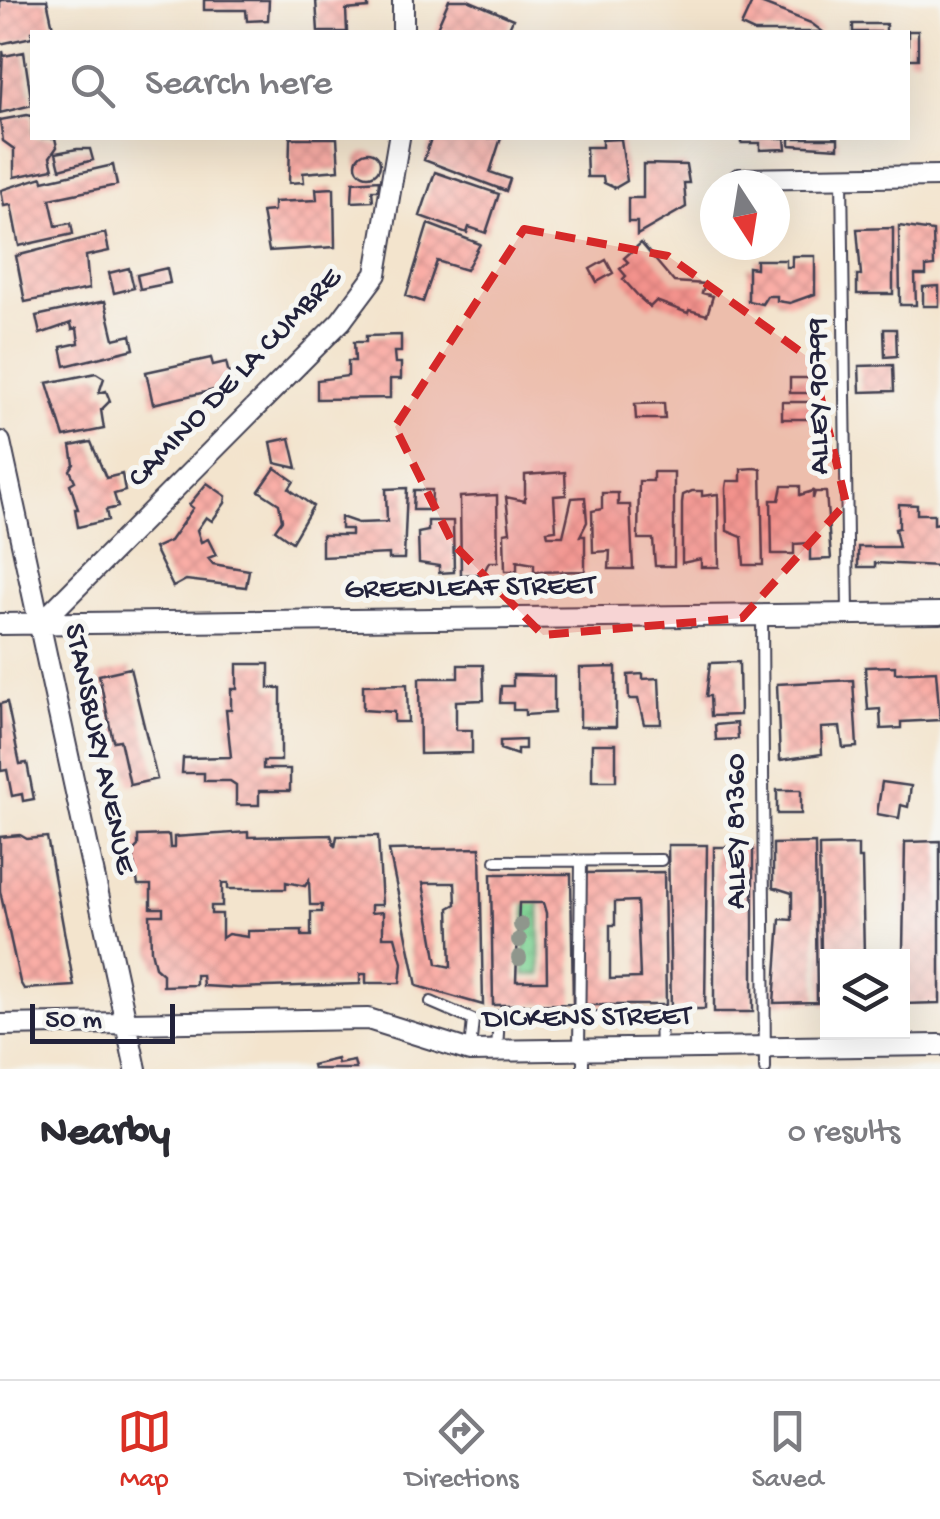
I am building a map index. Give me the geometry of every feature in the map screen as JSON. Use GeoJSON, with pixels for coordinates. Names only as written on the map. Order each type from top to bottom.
{"type":"FeatureCollection","features":[{"type":"Feature","properties":{"kind":"street"},"geometry":{"type":"LineString","coordinates":[[402,0],[403,30]]}},
{"type":"Feature","properties":{"kind":"street","name":"CAMINO DE LA CUMBRE"},"geometry":{"type":"LineString","coordinates":[[41,623],[341,321],[376,274],[398,140]]}},
{"type":"Feature","properties":{"kind":"street"},"geometry":{"type":"LineString","coordinates":[[790,178],[940,176]]}},
{"type":"Feature","properties":{"kind":"street","name":"STANSBURY AVENUE"},"geometry":{"type":"LineString","coordinates":[[0,442],[136,1069]]}},
{"type":"Feature","properties":{"kind":"street","name":"GREENLEAF STREET"},"geometry":{"type":"LineString","coordinates":[[0,624],[940,613]]}},
{"type":"Feature","properties":{"kind":"street","name":"DICKENS STREET"},"geometry":{"type":"LineString","coordinates":[[0,1025],[368,1018],[470,1051],[582,1056],[661,1049],[765,1058],[940,1045]]}},
{"type":"Feature","properties":{"kind":"lane","name":"ALLEY 90799"},"geometry":{"type":"LineString","coordinates":[[842,176],[848,614]]}},
{"type":"Feature","properties":{"kind":"lane","name":"ALLEY 81360"},"geometry":{"type":"LineString","coordinates":[[762,615],[765,1058]]}},
{"type":"Feature","properties":{"kind":"lane"},"geometry":{"type":"LineString","coordinates":[[496,860],[661,860]]}},
{"type":"Feature","properties":{"kind":"lane"},"geometry":{"type":"LineString","coordinates":[[580,861],[582,1056]]}},
{"type":"Feature","properties":{"kind":"lane"},"geometry":{"type":"LineString","coordinates":[[430,1002],[472,1020],[470,1051]]}},
{"type":"Feature","properties":{"kind":"lane"},"geometry":{"type":"LineString","coordinates":[[498,1051],[499,1016],[580,1015],[660,1018],[661,1049]]}},
{"type":"Feature","properties":{"kind":"highlighted area"},"geometry":{"type":"Polygon","coordinates":[[[524,229],[668,256],[812,360],[846,503],[742,618],[543,635],[453,544],[395,427],[524,229]]]}},
{"type":"Feature","properties":{"kind":"green space"},"geometry":{"type":"Polygon","coordinates":[[[526,902],[539,902],[541,975],[524,975],[526,902]]]}},
{"type":"Feature","properties":{"kind":"building"},"geometry":{"type":"Polygon","coordinates":[[[0,0],[47,0],[54,30],[30,30],[30,37],[0,44],[0,0]]]}},
{"type":"Feature","properties":{"kind":"building"},"geometry":{"type":"Polygon","coordinates":[[[204,0],[269,0],[268,20],[247,21],[246,10],[204,10],[204,0]]]}},
{"type":"Feature","properties":{"kind":"building"},"geometry":{"type":"Polygon","coordinates":[[[316,0],[368,0],[368,8],[346,10],[347,30],[318,30],[316,0]]]}},
{"type":"Feature","properties":{"kind":"building"},"geometry":{"type":"Polygon","coordinates":[[[449,0],[468,0],[513,19],[508,30],[436,30],[449,0]]]}},
{"type":"Feature","properties":{"kind":"building"},"geometry":{"type":"Polygon","coordinates":[[[753,0],[820,30],[750,30],[741,26],[753,0]]]}},
{"type":"Feature","properties":{"kind":"building"},"geometry":{"type":"Polygon","coordinates":[[[853,24],[886,24],[886,30],[853,30],[853,24]]]}},
{"type":"Feature","properties":{"kind":"building"},"geometry":{"type":"Polygon","coordinates":[[[910,31],[918,31],[918,59],[910,59],[910,31]]]}},
{"type":"Feature","properties":{"kind":"building"},"geometry":{"type":"Polygon","coordinates":[[[3,51],[4,56],[24,52],[30,106],[0,113],[3,51]]]}},
{"type":"Feature","properties":{"kind":"building"},"geometry":{"type":"Polygon","coordinates":[[[30,116],[30,140],[55,140],[57,147],[50,157],[53,169],[14,177],[14,149],[3,141],[0,120],[30,116]]]}},
{"type":"Feature","properties":{"kind":"building"},"geometry":{"type":"Polygon","coordinates":[[[290,140],[337,140],[339,170],[303,173],[304,182],[289,183],[290,140]]]}},
{"type":"Feature","properties":{"kind":"building"},"geometry":{"type":"Polygon","coordinates":[[[430,140],[500,140],[490,172],[510,179],[506,191],[424,160],[430,140]]]}},
{"type":"Feature","properties":{"kind":"building"},"geometry":{"type":"Polygon","coordinates":[[[602,140],[621,140],[627,181],[615,188],[604,183],[603,177],[587,177],[586,147],[602,147],[602,140]]]}},
{"type":"Feature","properties":{"kind":"building"},"geometry":{"type":"Polygon","coordinates":[[[785,140],[786,149],[760,150],[760,143],[741,143],[785,140]]]}},
{"type":"Feature","properties":{"kind":"building"},"geometry":{"type":"Polygon","coordinates":[[[790,140],[838,140],[838,148],[790,145],[790,140]]]}},
{"type":"Feature","properties":{"kind":"building"},"geometry":{"type":"Polygon","coordinates":[[[90,149],[93,160],[60,169],[56,153],[90,149]]]}},
{"type":"Feature","properties":{"kind":"building"},"geometry":{"type":"Polygon","coordinates":[[[368,152],[380,164],[368,176],[356,164],[368,152]]]}},
{"type":"Feature","properties":{"kind":"building"},"geometry":{"type":"Polygon","coordinates":[[[643,164],[686,165],[689,183],[684,183],[686,207],[637,235],[637,222],[628,222],[628,198],[643,198],[643,164]]]}},
{"type":"Feature","properties":{"kind":"building"},"geometry":{"type":"Polygon","coordinates":[[[113,165],[117,185],[50,199],[56,226],[71,223],[73,234],[19,246],[11,205],[4,206],[1,190],[42,177],[43,181],[113,165]]]}},
{"type":"Feature","properties":{"kind":"building"},"geometry":{"type":"Polygon","coordinates":[[[435,172],[499,194],[486,233],[469,227],[467,233],[420,216],[435,172]]]}},
{"type":"Feature","properties":{"kind":"building"},"geometry":{"type":"Polygon","coordinates":[[[379,180],[378,190],[372,190],[373,201],[352,202],[353,182],[379,180]]]}},
{"type":"Feature","properties":{"kind":"building"},"geometry":{"type":"Polygon","coordinates":[[[334,188],[335,247],[269,251],[262,212],[274,211],[274,202],[317,200],[316,189],[334,188]]]}},
{"type":"Feature","properties":{"kind":"building"},"geometry":{"type":"Polygon","coordinates":[[[428,224],[480,244],[466,270],[437,261],[423,302],[406,296],[428,224]]]}},
{"type":"Feature","properties":{"kind":"building"},"geometry":{"type":"Polygon","coordinates":[[[899,226],[933,231],[934,266],[926,267],[926,275],[915,275],[916,305],[900,305],[899,226]]]}},
{"type":"Feature","properties":{"kind":"building"},"geometry":{"type":"Polygon","coordinates":[[[893,228],[893,294],[857,294],[857,275],[861,275],[857,229],[893,228]]]}},
{"type":"Feature","properties":{"kind":"building"},"geometry":{"type":"Polygon","coordinates":[[[105,233],[109,251],[86,256],[89,289],[25,302],[16,256],[105,233]]]}},
{"type":"Feature","properties":{"kind":"building"},"geometry":{"type":"Polygon","coordinates":[[[641,243],[674,282],[705,284],[702,293],[713,296],[707,315],[689,310],[688,313],[656,301],[650,307],[641,299],[623,279],[626,276],[620,269],[628,262],[624,258],[641,243]]]}},
{"type":"Feature","properties":{"kind":"building"},"geometry":{"type":"Polygon","coordinates":[[[792,256],[815,256],[815,294],[790,303],[777,301],[777,296],[767,296],[762,304],[748,301],[748,267],[756,268],[756,260],[786,260],[786,267],[792,267],[792,256]]]}},
{"type":"Feature","properties":{"kind":"building"},"geometry":{"type":"Polygon","coordinates":[[[606,260],[613,273],[597,282],[590,269],[606,260]]]}},
{"type":"Feature","properties":{"kind":"building"},"geometry":{"type":"Polygon","coordinates":[[[129,268],[134,288],[114,293],[109,273],[129,268]]]}},
{"type":"Feature","properties":{"kind":"building"},"geometry":{"type":"Polygon","coordinates":[[[167,268],[170,283],[140,289],[137,275],[167,268]]]}},
{"type":"Feature","properties":{"kind":"building"},"geometry":{"type":"Polygon","coordinates":[[[939,286],[939,306],[923,306],[923,287],[939,286]]]}},
{"type":"Feature","properties":{"kind":"building"},"geometry":{"type":"Polygon","coordinates":[[[105,301],[114,339],[131,335],[134,349],[65,366],[61,347],[79,343],[77,328],[72,329],[71,323],[40,334],[36,316],[105,301]]]}},
{"type":"Feature","properties":{"kind":"building"},"geometry":{"type":"Polygon","coordinates":[[[884,329],[896,329],[897,356],[885,357],[884,329]]]}},
{"type":"Feature","properties":{"kind":"building"},"geometry":{"type":"Polygon","coordinates":[[[401,335],[401,352],[394,352],[395,363],[401,363],[401,379],[390,379],[390,398],[317,399],[317,380],[348,376],[348,361],[355,361],[354,342],[366,342],[366,336],[401,335]]]}},
{"type":"Feature","properties":{"kind":"building"},"geometry":{"type":"Polygon","coordinates":[[[211,358],[213,365],[226,362],[232,386],[153,404],[146,372],[211,358]]]}},
{"type":"Feature","properties":{"kind":"building"},"geometry":{"type":"Polygon","coordinates":[[[893,365],[894,391],[860,392],[859,366],[893,365]]]}},
{"type":"Feature","properties":{"kind":"building"},"geometry":{"type":"Polygon","coordinates":[[[96,373],[104,378],[99,393],[106,391],[110,401],[101,410],[104,429],[64,437],[47,383],[96,373]]]}},
{"type":"Feature","properties":{"kind":"building"},"geometry":{"type":"Polygon","coordinates":[[[790,378],[809,378],[810,393],[790,393],[790,378]]]}},
{"type":"Feature","properties":{"kind":"building"},"geometry":{"type":"Polygon","coordinates":[[[782,402],[816,402],[816,419],[782,419],[782,402]]]}},
{"type":"Feature","properties":{"kind":"building"},"geometry":{"type":"Polygon","coordinates":[[[664,403],[665,419],[636,419],[635,404],[664,403]]]}},
{"type":"Feature","properties":{"kind":"building"},"geometry":{"type":"Polygon","coordinates":[[[290,438],[297,468],[275,463],[271,442],[290,438]]]}},
{"type":"Feature","properties":{"kind":"building"},"geometry":{"type":"Polygon","coordinates":[[[91,442],[106,478],[122,474],[125,491],[114,494],[118,507],[106,510],[108,520],[78,527],[78,509],[70,484],[75,481],[70,470],[74,464],[71,446],[91,442]]]}},
{"type":"Feature","properties":{"kind":"building"},"geometry":{"type":"Polygon","coordinates":[[[275,468],[294,481],[289,489],[313,506],[292,542],[275,530],[282,520],[279,504],[259,491],[275,468]]]}},
{"type":"Feature","properties":{"kind":"building"},"geometry":{"type":"Polygon","coordinates":[[[741,469],[761,469],[763,565],[744,565],[742,537],[727,531],[726,488],[727,481],[741,481],[741,469]]]}},
{"type":"Feature","properties":{"kind":"building"},"geometry":{"type":"Polygon","coordinates":[[[565,472],[566,495],[554,496],[556,530],[547,531],[548,536],[563,536],[572,498],[585,497],[587,522],[580,536],[585,536],[585,571],[534,572],[534,564],[517,561],[517,571],[505,571],[504,533],[510,532],[506,497],[525,501],[525,475],[565,472]]]}},
{"type":"Feature","properties":{"kind":"building"},"geometry":{"type":"Polygon","coordinates":[[[653,472],[674,472],[674,566],[655,566],[653,539],[638,539],[639,481],[653,481],[653,472]]]}},
{"type":"Feature","properties":{"kind":"building"},"geometry":{"type":"Polygon","coordinates":[[[207,483],[226,496],[212,521],[206,517],[197,530],[201,542],[208,539],[216,555],[208,558],[213,564],[249,570],[246,587],[186,580],[173,587],[154,548],[170,541],[193,508],[189,505],[207,483]]]}},
{"type":"Feature","properties":{"kind":"building"},"geometry":{"type":"Polygon","coordinates":[[[782,486],[800,486],[800,495],[813,491],[813,499],[815,492],[826,492],[831,559],[810,560],[810,543],[794,544],[794,554],[772,554],[771,500],[779,500],[782,486]]]}},
{"type":"Feature","properties":{"kind":"building"},"geometry":{"type":"Polygon","coordinates":[[[407,488],[404,559],[389,559],[389,554],[322,557],[322,535],[351,535],[351,529],[341,529],[341,517],[358,523],[387,522],[386,489],[407,488]]]}},
{"type":"Feature","properties":{"kind":"building"},"geometry":{"type":"Polygon","coordinates":[[[414,490],[432,490],[431,510],[413,510],[414,490]]]}},
{"type":"Feature","properties":{"kind":"building"},"geometry":{"type":"Polygon","coordinates":[[[702,491],[702,496],[718,494],[719,567],[701,567],[701,559],[682,563],[683,495],[702,491]]]}},
{"type":"Feature","properties":{"kind":"building"},"geometry":{"type":"Polygon","coordinates":[[[602,493],[618,493],[618,505],[630,505],[633,569],[609,569],[610,551],[593,552],[592,511],[602,509],[602,493]]]}},
{"type":"Feature","properties":{"kind":"building"},"geometry":{"type":"Polygon","coordinates":[[[497,495],[498,562],[489,562],[483,574],[461,575],[460,497],[497,495]]]}},
{"type":"Feature","properties":{"kind":"building"},"geometry":{"type":"Polygon","coordinates":[[[899,504],[917,505],[917,514],[934,514],[934,524],[940,523],[940,566],[875,563],[875,567],[858,567],[858,547],[899,547],[895,529],[899,528],[899,504]]]}},
{"type":"Feature","properties":{"kind":"building"},"geometry":{"type":"Polygon","coordinates":[[[428,521],[453,521],[454,572],[439,573],[439,566],[419,563],[418,533],[428,531],[428,521]]]}},
{"type":"Feature","properties":{"kind":"building"},"geometry":{"type":"Polygon","coordinates":[[[739,662],[740,715],[711,716],[710,696],[706,696],[710,663],[739,662]]]}},
{"type":"Feature","properties":{"kind":"building"},"geometry":{"type":"Polygon","coordinates":[[[237,664],[269,664],[269,688],[281,688],[281,761],[263,761],[263,769],[290,769],[290,791],[259,791],[259,805],[236,805],[236,785],[230,781],[204,781],[204,773],[182,773],[183,758],[231,757],[226,710],[231,710],[231,689],[237,689],[237,664]]]}},
{"type":"Feature","properties":{"kind":"building"},"geometry":{"type":"Polygon","coordinates":[[[458,665],[483,665],[484,700],[456,701],[456,730],[472,730],[472,753],[420,754],[419,678],[458,678],[458,665]]]}},
{"type":"Feature","properties":{"kind":"building"},"geometry":{"type":"Polygon","coordinates":[[[895,666],[895,673],[936,671],[940,720],[901,722],[901,728],[881,729],[880,709],[868,710],[865,667],[895,666]]]}},
{"type":"Feature","properties":{"kind":"building"},"geometry":{"type":"Polygon","coordinates":[[[616,667],[616,727],[580,727],[580,668],[616,667]]]}},
{"type":"Feature","properties":{"kind":"building"},"geometry":{"type":"Polygon","coordinates":[[[130,668],[157,779],[130,785],[120,740],[113,741],[99,675],[130,668]]]}},
{"type":"Feature","properties":{"kind":"building"},"geometry":{"type":"Polygon","coordinates":[[[643,674],[643,679],[659,678],[661,724],[644,724],[638,699],[629,699],[628,675],[643,674]]]}},
{"type":"Feature","properties":{"kind":"building"},"geometry":{"type":"Polygon","coordinates":[[[513,675],[554,676],[554,713],[525,715],[525,710],[513,710],[513,703],[500,703],[501,686],[513,686],[513,675]]]}},
{"type":"Feature","properties":{"kind":"building"},"geometry":{"type":"Polygon","coordinates":[[[853,680],[857,747],[843,748],[840,727],[821,728],[822,754],[780,760],[777,684],[853,680]]]}},
{"type":"Feature","properties":{"kind":"building"},"geometry":{"type":"Polygon","coordinates":[[[407,684],[408,722],[394,722],[394,712],[363,710],[363,685],[407,684]]]}},
{"type":"Feature","properties":{"kind":"building"},"geometry":{"type":"Polygon","coordinates":[[[7,702],[20,764],[27,763],[34,799],[23,801],[22,794],[12,796],[7,770],[1,771],[0,704],[7,702]]]}},
{"type":"Feature","properties":{"kind":"building"},"geometry":{"type":"Polygon","coordinates":[[[737,723],[738,739],[716,740],[715,725],[737,723]]]}},
{"type":"Feature","properties":{"kind":"building"},"geometry":{"type":"Polygon","coordinates":[[[525,740],[525,749],[517,749],[517,755],[500,749],[500,741],[525,740]]]}},
{"type":"Feature","properties":{"kind":"building"},"geometry":{"type":"Polygon","coordinates":[[[592,744],[616,744],[616,781],[592,781],[592,744]]]}},
{"type":"Feature","properties":{"kind":"building"},"geometry":{"type":"Polygon","coordinates":[[[882,782],[911,786],[908,807],[901,805],[899,818],[877,814],[882,782]]]}},
{"type":"Feature","properties":{"kind":"building"},"geometry":{"type":"Polygon","coordinates":[[[777,790],[801,790],[801,814],[777,814],[777,790]]]}},
{"type":"Feature","properties":{"kind":"building"},"geometry":{"type":"Polygon","coordinates":[[[248,832],[248,837],[331,835],[335,847],[337,836],[378,836],[382,905],[371,905],[371,913],[383,912],[383,937],[395,937],[402,963],[400,983],[366,983],[366,974],[360,974],[360,984],[238,988],[203,986],[202,975],[196,975],[196,985],[163,986],[163,974],[155,967],[151,950],[150,915],[163,915],[163,908],[151,908],[151,885],[138,885],[132,852],[138,846],[138,836],[169,835],[170,848],[174,848],[174,837],[248,832]],[[309,880],[305,886],[286,882],[286,889],[228,889],[228,883],[222,883],[222,906],[211,906],[211,914],[222,914],[222,938],[228,934],[248,937],[248,931],[302,930],[302,936],[311,936],[311,912],[322,912],[322,905],[310,905],[309,880]]]}},
{"type":"Feature","properties":{"kind":"building"},"geometry":{"type":"Polygon","coordinates":[[[20,835],[27,839],[47,837],[74,986],[24,989],[20,982],[0,891],[0,837],[20,835]]]}},
{"type":"Feature","properties":{"kind":"building"},"geometry":{"type":"Polygon","coordinates":[[[940,841],[940,1003],[910,1004],[910,949],[903,949],[905,842],[940,841]]]}},
{"type":"Feature","properties":{"kind":"building"},"geometry":{"type":"Polygon","coordinates":[[[815,843],[817,1002],[774,1003],[780,919],[792,920],[792,893],[773,887],[773,844],[815,843]]]}},
{"type":"Feature","properties":{"kind":"building"},"geometry":{"type":"Polygon","coordinates":[[[668,845],[707,845],[705,1009],[671,1009],[668,845]]]}},
{"type":"Feature","properties":{"kind":"building"},"geometry":{"type":"Polygon","coordinates":[[[858,845],[858,858],[862,858],[864,949],[821,949],[819,846],[858,845]]]}},
{"type":"Feature","properties":{"kind":"building"},"geometry":{"type":"Polygon","coordinates":[[[714,847],[753,847],[753,1012],[714,1012],[714,847]]]}},
{"type":"Feature","properties":{"kind":"building"},"geometry":{"type":"Polygon","coordinates":[[[480,848],[483,1005],[417,986],[389,850],[480,848]],[[423,883],[437,964],[451,967],[449,908],[456,904],[455,883],[423,883]]]}},
{"type":"Feature","properties":{"kind":"building"},"geometry":{"type":"Polygon","coordinates":[[[664,872],[666,1005],[583,1005],[586,873],[664,872]],[[637,901],[615,902],[615,925],[610,925],[610,979],[640,978],[637,901]]]}},
{"type":"Feature","properties":{"kind":"building"},"geometry":{"type":"Polygon","coordinates":[[[491,874],[571,874],[573,1004],[493,1005],[491,874]],[[519,903],[516,981],[547,981],[543,903],[519,903]]]}},
{"type":"Feature","properties":{"kind":"building"},"geometry":{"type":"Polygon","coordinates":[[[337,1059],[338,1064],[354,1061],[356,1069],[313,1069],[312,1065],[337,1059]]]}}]}
